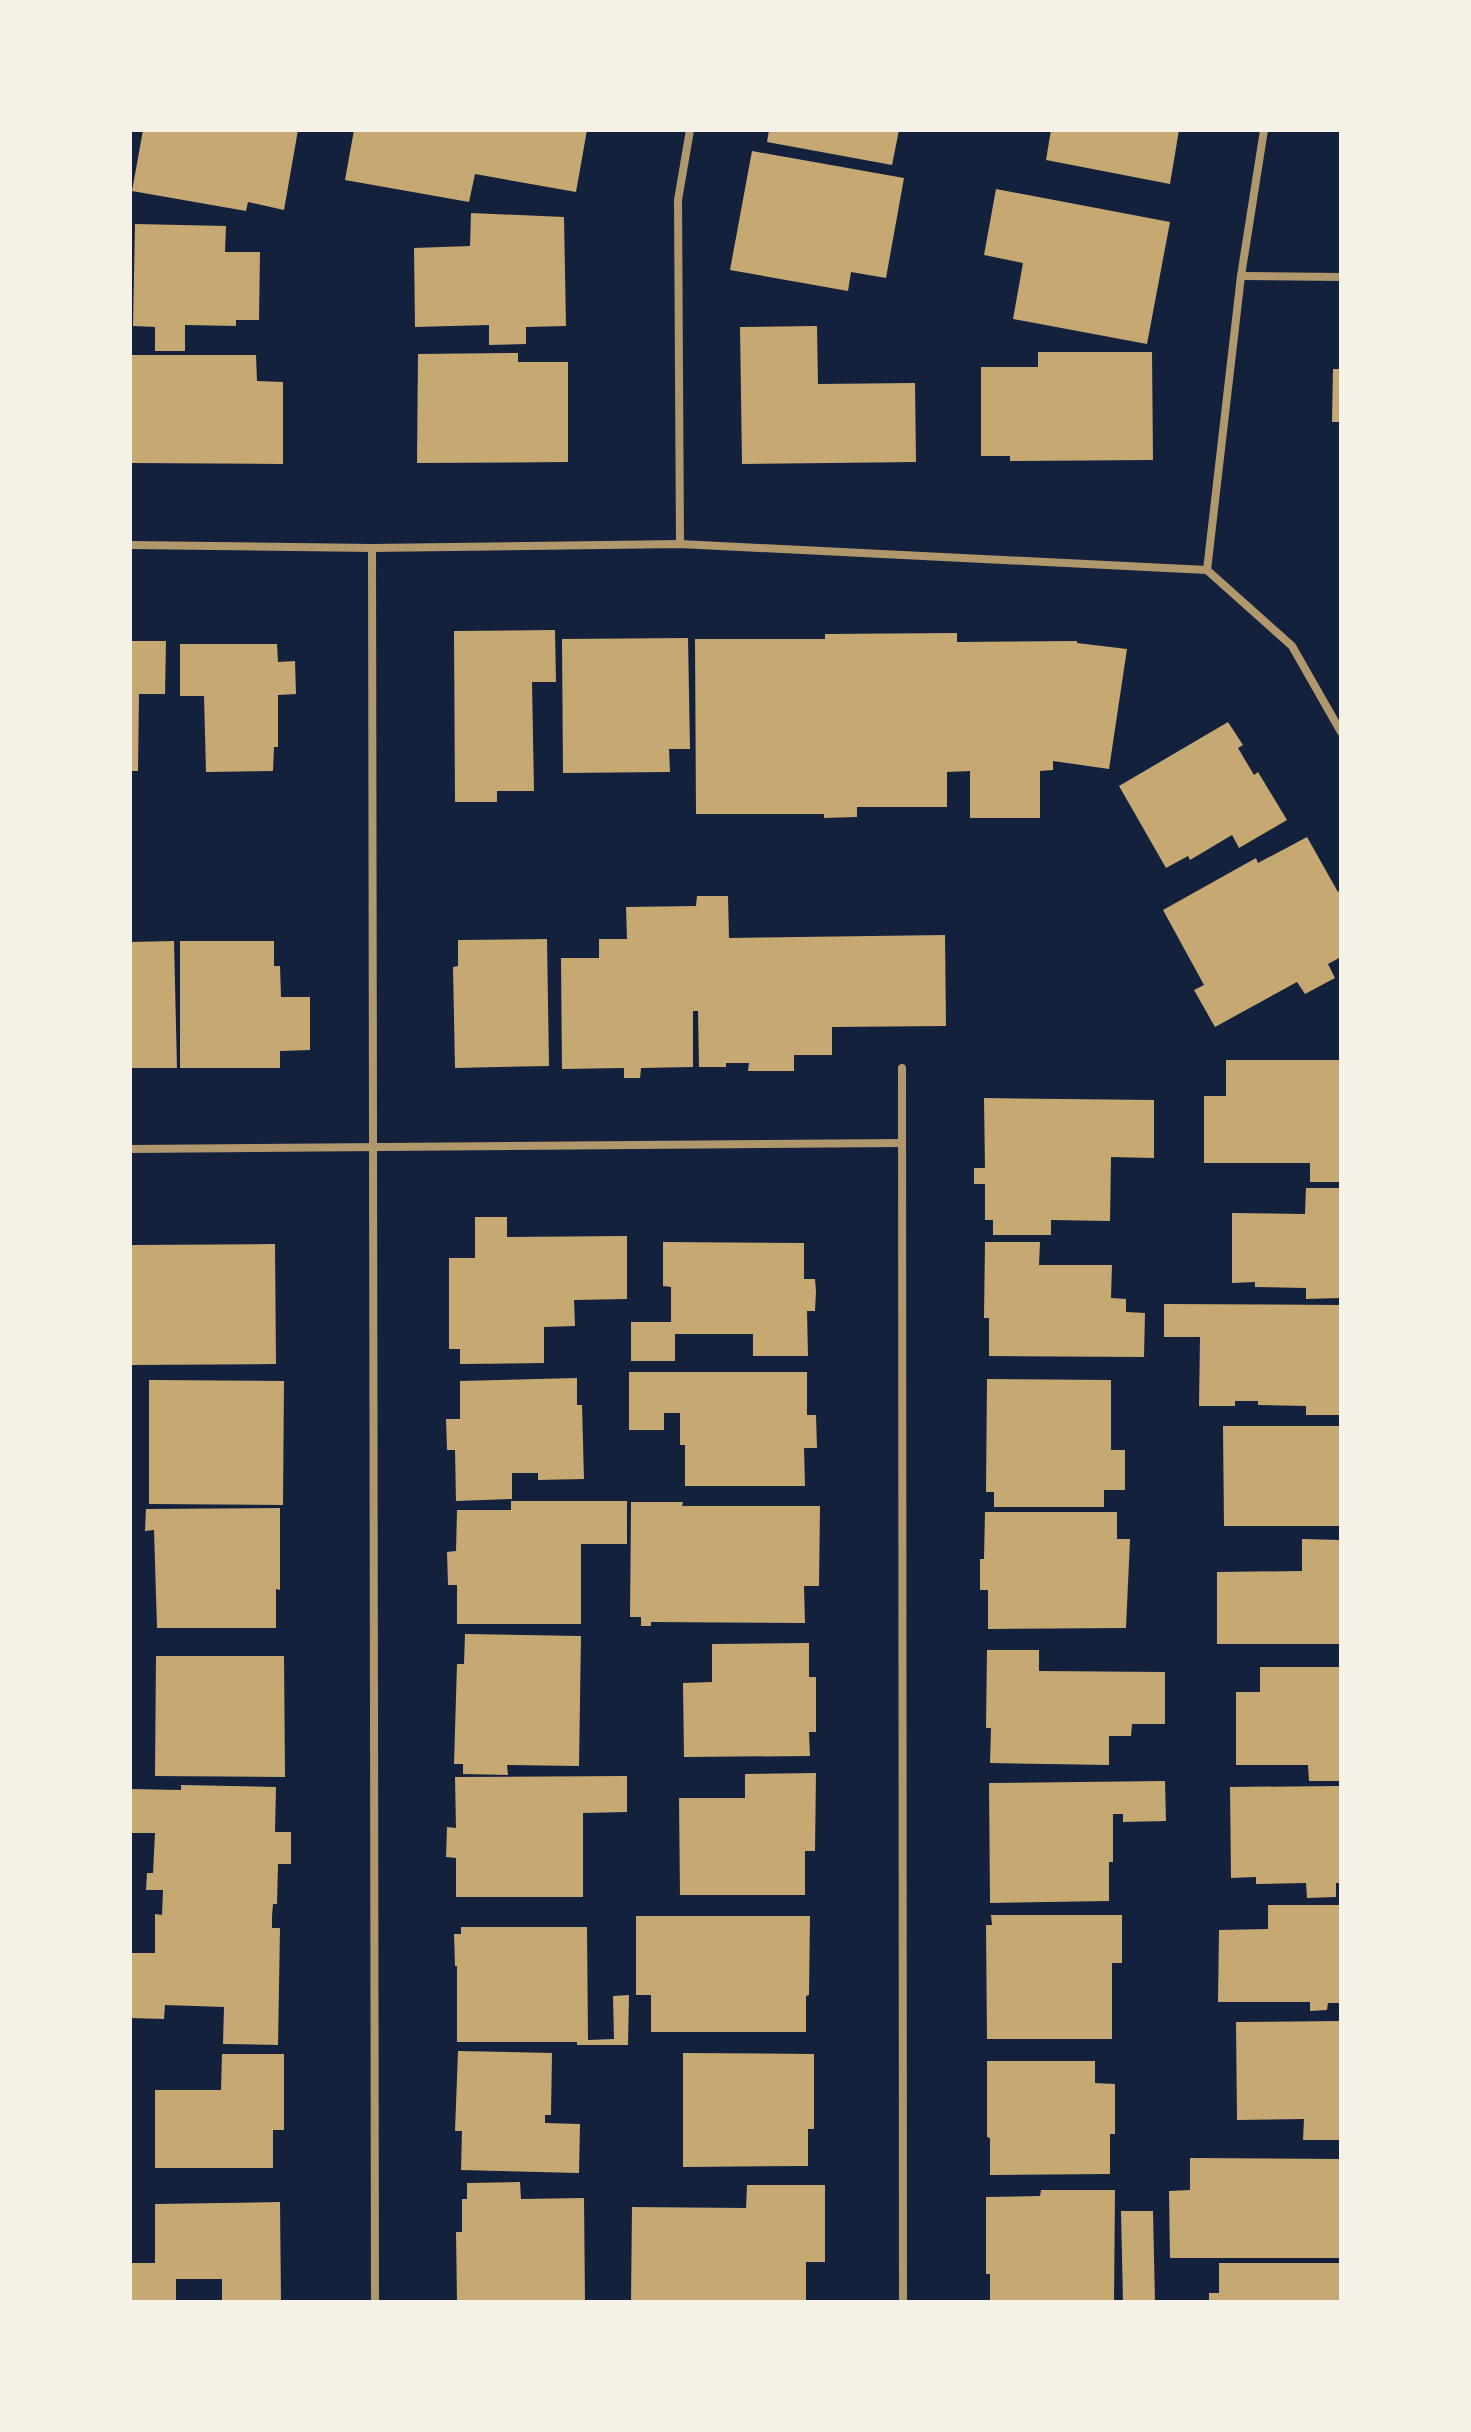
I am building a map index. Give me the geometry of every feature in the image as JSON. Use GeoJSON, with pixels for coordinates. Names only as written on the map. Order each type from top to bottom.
{"type":"FeatureCollection","features":[{"type":"Feature","properties":{"kind":"street"},"geometry":{"type":"LineString","coordinates":[[680,544],[678,200],[690,130]]}},
{"type":"Feature","properties":{"kind":"street"},"geometry":{"type":"LineString","coordinates":[[1207,570],[1241,276],[1264,130]]}},
{"type":"Feature","properties":{"kind":"street"},"geometry":{"type":"LineString","coordinates":[[1241,276],[1341,277]]}},
{"type":"Feature","properties":{"kind":"street"},"geometry":{"type":"LineString","coordinates":[[130,545],[372,548],[680,544],[1207,570],[1292,646],[1341,732]]}},
{"type":"Feature","properties":{"kind":"street"},"geometry":{"type":"LineString","coordinates":[[372,548],[375,2302]]}},
{"type":"Feature","properties":{"kind":"street"},"geometry":{"type":"LineString","coordinates":[[902,1068],[903,2302]]}},
{"type":"Feature","properties":{"kind":"street"},"geometry":{"type":"LineString","coordinates":[[130,1149],[902,1143]]}},
{"type":"Feature","properties":{"kind":"building"},"geometry":{"type":"Polygon","coordinates":[[[143,130],[298,130],[284,210],[248,202],[246,211],[132,191],[143,130]]]}},
{"type":"Feature","properties":{"kind":"building"},"geometry":{"type":"Polygon","coordinates":[[[354,130],[587,130],[576,192],[475,174],[469,202],[345,180],[354,130]]]}},
{"type":"Feature","properties":{"kind":"building"},"geometry":{"type":"Polygon","coordinates":[[[769,130],[899,130],[892,165],[767,142],[769,130]]]}},
{"type":"Feature","properties":{"kind":"building"},"geometry":{"type":"Polygon","coordinates":[[[1051,130],[1179,130],[1170,184],[1046,160],[1051,130]]]}},
{"type":"Feature","properties":{"kind":"building"},"geometry":{"type":"Polygon","coordinates":[[[752,151],[904,178],[886,278],[851,272],[848,291],[730,270],[752,151]]]}},
{"type":"Feature","properties":{"kind":"building"},"geometry":{"type":"Polygon","coordinates":[[[996,189],[1170,222],[1147,344],[1013,319],[1023,263],[984,255],[996,189]]]}},
{"type":"Feature","properties":{"kind":"building"},"geometry":{"type":"Polygon","coordinates":[[[471,213],[564,217],[566,326],[526,327],[526,344],[489,345],[489,325],[415,327],[414,248],[470,246],[471,213]]]}},
{"type":"Feature","properties":{"kind":"building"},"geometry":{"type":"Polygon","coordinates":[[[135,224],[226,226],[225,252],[260,252],[259,320],[236,320],[236,326],[185,325],[185,351],[155,351],[155,327],[133,326],[135,224]]]}},
{"type":"Feature","properties":{"kind":"building"},"geometry":{"type":"Polygon","coordinates":[[[817,326],[818,384],[915,383],[916,462],[742,464],[740,327],[817,326]]]}},
{"type":"Feature","properties":{"kind":"building"},"geometry":{"type":"Polygon","coordinates":[[[1038,352],[1152,352],[1153,460],[1010,461],[1010,456],[981,456],[981,367],[1038,367],[1038,352]]]}},
{"type":"Feature","properties":{"kind":"building"},"geometry":{"type":"Polygon","coordinates":[[[518,353],[518,362],[568,362],[568,462],[417,463],[418,354],[518,353]]]}},
{"type":"Feature","properties":{"kind":"building"},"geometry":{"type":"Polygon","coordinates":[[[130,355],[256,355],[257,381],[283,382],[283,464],[130,463],[130,355]]]}},
{"type":"Feature","properties":{"kind":"building"},"geometry":{"type":"Polygon","coordinates":[[[1333,369],[1341,369],[1341,422],[1332,422],[1333,369]]]}},
{"type":"Feature","properties":{"kind":"building"},"geometry":{"type":"Polygon","coordinates":[[[555,630],[556,682],[532,682],[534,791],[497,791],[497,802],[455,802],[454,631],[555,630]]]}},
{"type":"Feature","properties":{"kind":"building"},"geometry":{"type":"Polygon","coordinates":[[[957,633],[957,642],[1077,641],[1127,649],[1109,769],[1053,761],[1053,770],[1040,771],[1040,818],[970,818],[970,771],[947,772],[947,807],[857,807],[857,817],[824,818],[824,814],[696,814],[695,639],[825,639],[825,634],[957,633]]]}},
{"type":"Feature","properties":{"kind":"building"},"geometry":{"type":"Polygon","coordinates":[[[688,638],[690,749],[669,749],[670,772],[563,773],[562,639],[688,638]]]}},
{"type":"Feature","properties":{"kind":"building"},"geometry":{"type":"Polygon","coordinates":[[[130,641],[166,641],[165,694],[139,694],[138,771],[130,771],[130,641]]]}},
{"type":"Feature","properties":{"kind":"building"},"geometry":{"type":"Polygon","coordinates":[[[180,644],[277,644],[278,662],[295,661],[296,694],[278,695],[278,747],[274,747],[273,771],[206,772],[204,696],[180,696],[180,644]]]}},
{"type":"Feature","properties":{"kind":"building"},"geometry":{"type":"Polygon","coordinates":[[[1228,722],[1243,745],[1238,748],[1254,775],[1258,772],[1287,820],[1239,848],[1232,835],[1190,860],[1188,856],[1166,868],[1119,786],[1228,722]]]}},
{"type":"Feature","properties":{"kind":"building"},"geometry":{"type":"Polygon","coordinates":[[[1307,837],[1338,892],[1341,890],[1341,957],[1328,964],[1335,978],[1305,994],[1297,982],[1215,1027],[1194,990],[1204,985],[1163,910],[1256,858],[1258,863],[1307,837]]]}},
{"type":"Feature","properties":{"kind":"building"},"geometry":{"type":"Polygon","coordinates":[[[697,896],[728,896],[729,938],[945,935],[946,1026],[832,1027],[832,1055],[794,1055],[794,1071],[748,1071],[749,1063],[699,1067],[698,1011],[693,1011],[693,1067],[641,1068],[640,1078],[624,1078],[624,1068],[562,1069],[561,958],[599,958],[599,939],[627,939],[626,907],[696,906],[697,896]]]}},
{"type":"Feature","properties":{"kind":"building"},"geometry":{"type":"Polygon","coordinates":[[[547,939],[549,1066],[455,1068],[453,967],[458,966],[458,940],[547,939]]]}},
{"type":"Feature","properties":{"kind":"building"},"geometry":{"type":"Polygon","coordinates":[[[174,941],[177,1068],[130,1068],[130,942],[174,941]]]}},
{"type":"Feature","properties":{"kind":"building"},"geometry":{"type":"Polygon","coordinates":[[[180,941],[274,941],[274,966],[280,966],[281,997],[310,997],[310,1050],[280,1051],[280,1068],[180,1068],[180,941]]]}},
{"type":"Feature","properties":{"kind":"building"},"geometry":{"type":"Polygon","coordinates":[[[1226,1060],[1341,1060],[1341,1182],[1310,1182],[1310,1163],[1204,1163],[1204,1096],[1226,1096],[1226,1060]]]}},
{"type":"Feature","properties":{"kind":"building"},"geometry":{"type":"Polygon","coordinates":[[[984,1098],[1154,1100],[1154,1158],[1111,1157],[1110,1221],[1051,1220],[1051,1235],[993,1235],[993,1220],[985,1220],[985,1184],[974,1184],[974,1168],[985,1168],[984,1098]]]}},
{"type":"Feature","properties":{"kind":"building"},"geometry":{"type":"Polygon","coordinates":[[[1306,1188],[1341,1188],[1341,1298],[1306,1299],[1306,1288],[1255,1287],[1255,1282],[1232,1283],[1232,1213],[1305,1214],[1306,1188]]]}},
{"type":"Feature","properties":{"kind":"building"},"geometry":{"type":"Polygon","coordinates":[[[475,1217],[507,1217],[507,1237],[627,1236],[627,1299],[574,1300],[575,1326],[544,1327],[544,1363],[460,1364],[460,1349],[449,1349],[449,1258],[475,1258],[475,1217]]]}},
{"type":"Feature","properties":{"kind":"building"},"geometry":{"type":"Polygon","coordinates":[[[663,1242],[804,1243],[804,1279],[815,1279],[816,1291],[815,1311],[807,1311],[808,1356],[753,1356],[753,1334],[675,1334],[675,1361],[631,1361],[631,1322],[671,1322],[671,1287],[663,1286],[663,1242]]]}},
{"type":"Feature","properties":{"kind":"building"},"geometry":{"type":"Polygon","coordinates":[[[985,1242],[1040,1242],[1039,1265],[1112,1265],[1111,1298],[1126,1299],[1126,1312],[1145,1313],[1144,1357],[989,1356],[989,1318],[984,1318],[985,1242]]]}},
{"type":"Feature","properties":{"kind":"building"},"geometry":{"type":"Polygon","coordinates":[[[275,1244],[276,1364],[130,1365],[130,1245],[275,1244]]]}},
{"type":"Feature","properties":{"kind":"building"},"geometry":{"type":"Polygon","coordinates":[[[1164,1304],[1341,1305],[1341,1415],[1306,1415],[1306,1406],[1258,1405],[1258,1401],[1235,1401],[1235,1406],[1199,1406],[1200,1337],[1164,1337],[1164,1304]]]}},
{"type":"Feature","properties":{"kind":"building"},"geometry":{"type":"Polygon","coordinates":[[[629,1372],[807,1372],[807,1415],[816,1415],[817,1448],[804,1448],[805,1486],[685,1486],[685,1445],[680,1445],[680,1413],[664,1413],[664,1430],[629,1430],[629,1372]]]}},
{"type":"Feature","properties":{"kind":"building"},"geometry":{"type":"Polygon","coordinates":[[[577,1378],[577,1405],[582,1405],[584,1479],[538,1480],[538,1473],[512,1473],[512,1499],[456,1501],[455,1450],[447,1450],[446,1419],[460,1419],[460,1381],[577,1378]]]}},
{"type":"Feature","properties":{"kind":"building"},"geometry":{"type":"Polygon","coordinates":[[[987,1379],[1111,1380],[1111,1450],[1125,1450],[1125,1490],[1104,1490],[1104,1507],[994,1507],[994,1492],[986,1492],[987,1379]]]}},
{"type":"Feature","properties":{"kind":"building"},"geometry":{"type":"Polygon","coordinates":[[[149,1380],[284,1381],[283,1505],[149,1504],[149,1380]]]}},
{"type":"Feature","properties":{"kind":"building"},"geometry":{"type":"Polygon","coordinates":[[[1223,1426],[1341,1426],[1341,1526],[1224,1526],[1223,1426]]]}},
{"type":"Feature","properties":{"kind":"building"},"geometry":{"type":"Polygon","coordinates":[[[511,1501],[627,1501],[627,1544],[581,1544],[581,1624],[457,1624],[457,1585],[448,1585],[447,1552],[456,1551],[457,1510],[511,1510],[511,1501]]]}},
{"type":"Feature","properties":{"kind":"building"},"geometry":{"type":"Polygon","coordinates":[[[631,1502],[683,1502],[682,1506],[820,1506],[819,1586],[804,1586],[805,1623],[651,1622],[651,1626],[641,1626],[641,1617],[630,1617],[631,1502]]]}},
{"type":"Feature","properties":{"kind":"building"},"geometry":{"type":"Polygon","coordinates":[[[280,1508],[280,1590],[276,1589],[276,1628],[157,1628],[154,1530],[145,1531],[146,1509],[280,1508]]]}},
{"type":"Feature","properties":{"kind":"building"},"geometry":{"type":"Polygon","coordinates":[[[985,1512],[1117,1512],[1117,1539],[1130,1539],[1126,1628],[988,1629],[988,1590],[980,1590],[985,1512]]]}},
{"type":"Feature","properties":{"kind":"building"},"geometry":{"type":"Polygon","coordinates":[[[1302,1539],[1341,1540],[1341,1644],[1217,1644],[1217,1572],[1302,1571],[1302,1539]]]}},
{"type":"Feature","properties":{"kind":"building"},"geometry":{"type":"Polygon","coordinates":[[[465,1634],[581,1636],[579,1766],[507,1765],[508,1775],[463,1774],[463,1764],[454,1764],[457,1664],[464,1664],[465,1634]]]}},
{"type":"Feature","properties":{"kind":"building"},"geometry":{"type":"Polygon","coordinates":[[[809,1643],[809,1677],[816,1677],[816,1732],[809,1732],[810,1756],[684,1757],[683,1683],[712,1682],[712,1644],[809,1643]]]}},
{"type":"Feature","properties":{"kind":"building"},"geometry":{"type":"Polygon","coordinates":[[[987,1650],[1039,1650],[1039,1671],[1165,1672],[1165,1724],[1132,1724],[1131,1736],[1109,1736],[1109,1765],[990,1763],[991,1728],[986,1728],[987,1650]]]}},
{"type":"Feature","properties":{"kind":"building"},"geometry":{"type":"Polygon","coordinates":[[[156,1656],[284,1656],[285,1777],[155,1776],[156,1656]]]}},
{"type":"Feature","properties":{"kind":"building"},"geometry":{"type":"Polygon","coordinates":[[[1260,1667],[1341,1667],[1341,1781],[1309,1781],[1308,1765],[1236,1765],[1236,1692],[1260,1692],[1260,1667]]]}},
{"type":"Feature","properties":{"kind":"building"},"geometry":{"type":"Polygon","coordinates":[[[816,1773],[815,1851],[805,1851],[805,1895],[680,1895],[679,1798],[745,1798],[745,1774],[816,1773]]]}},
{"type":"Feature","properties":{"kind":"building"},"geometry":{"type":"Polygon","coordinates":[[[627,1776],[627,1812],[583,1813],[583,1897],[456,1897],[456,1858],[446,1857],[447,1827],[456,1828],[455,1777],[627,1776]]]}},
{"type":"Feature","properties":{"kind":"building"},"geometry":{"type":"Polygon","coordinates":[[[1165,1781],[1166,1821],[1123,1822],[1123,1814],[1113,1814],[1109,1901],[990,1903],[989,1783],[1165,1781]]]}},
{"type":"Feature","properties":{"kind":"building"},"geometry":{"type":"Polygon","coordinates":[[[181,1785],[276,1787],[275,1832],[291,1832],[291,1864],[278,1864],[277,1904],[273,1904],[272,1916],[272,1928],[280,1928],[278,2045],[223,2044],[224,2007],[165,2005],[164,2019],[130,2018],[130,1953],[155,1953],[155,1914],[162,1915],[163,1890],[146,1890],[147,1873],[153,1873],[155,1833],[130,1833],[130,1789],[181,1790],[181,1785]]]}},
{"type":"Feature","properties":{"kind":"building"},"geometry":{"type":"Polygon","coordinates":[[[1341,1786],[1341,1883],[1336,1883],[1336,1897],[1307,1898],[1306,1883],[1256,1884],[1256,1877],[1231,1878],[1230,1787],[1341,1786]]]}},
{"type":"Feature","properties":{"kind":"building"},"geometry":{"type":"Polygon","coordinates":[[[1268,1905],[1341,1905],[1341,2003],[1328,2003],[1327,2010],[1310,2011],[1310,2002],[1218,2002],[1219,1930],[1268,1929],[1268,1905]]]}},
{"type":"Feature","properties":{"kind":"building"},"geometry":{"type":"Polygon","coordinates":[[[991,1915],[1122,1915],[1122,1963],[1112,1963],[1112,2039],[987,2039],[986,1925],[992,1925],[991,1915]]]}},
{"type":"Feature","properties":{"kind":"building"},"geometry":{"type":"Polygon","coordinates":[[[636,1916],[810,1916],[806,2032],[651,2032],[651,1995],[636,1995],[636,1916]]]}},
{"type":"Feature","properties":{"kind":"building"},"geometry":{"type":"Polygon","coordinates":[[[461,1927],[587,1927],[588,2040],[614,2039],[613,1996],[629,1995],[628,2045],[457,2042],[454,1934],[461,1934],[461,1927]]]}},
{"type":"Feature","properties":{"kind":"building"},"geometry":{"type":"Polygon","coordinates":[[[1341,2021],[1341,2140],[1303,2140],[1304,2119],[1237,2120],[1236,2022],[1341,2021]]]}},
{"type":"Feature","properties":{"kind":"building"},"geometry":{"type":"Polygon","coordinates":[[[458,2051],[552,2053],[551,2115],[545,2115],[545,2123],[580,2124],[579,2173],[461,2170],[462,2131],[455,2131],[458,2051]]]}},
{"type":"Feature","properties":{"kind":"building"},"geometry":{"type":"Polygon","coordinates":[[[683,2053],[814,2054],[814,2129],[808,2129],[808,2166],[683,2167],[683,2053]]]}},
{"type":"Feature","properties":{"kind":"building"},"geometry":{"type":"Polygon","coordinates":[[[222,2054],[284,2054],[284,2130],[273,2130],[273,2168],[155,2168],[155,2090],[221,2090],[222,2054]]]}},
{"type":"Feature","properties":{"kind":"building"},"geometry":{"type":"Polygon","coordinates":[[[987,2061],[1095,2061],[1095,2083],[1115,2084],[1115,2134],[1110,2134],[1110,2174],[990,2175],[987,2061]]]}},
{"type":"Feature","properties":{"kind":"building"},"geometry":{"type":"Polygon","coordinates":[[[1190,2158],[1341,2159],[1341,2258],[1170,2258],[1169,2191],[1190,2190],[1190,2158]]]}},
{"type":"Feature","properties":{"kind":"building"},"geometry":{"type":"Polygon","coordinates":[[[520,2182],[521,2199],[584,2198],[585,2302],[457,2302],[456,2232],[462,2232],[462,2199],[467,2199],[467,2183],[520,2182]]]}},
{"type":"Feature","properties":{"kind":"building"},"geometry":{"type":"Polygon","coordinates":[[[747,2185],[825,2185],[825,2262],[806,2262],[806,2302],[631,2302],[632,2207],[746,2208],[747,2185]]]}},
{"type":"Feature","properties":{"kind":"building"},"geometry":{"type":"Polygon","coordinates":[[[1041,2190],[1115,2190],[1114,2302],[990,2302],[990,2274],[986,2274],[986,2197],[1040,2196],[1041,2190]]]}},
{"type":"Feature","properties":{"kind":"building"},"geometry":{"type":"Polygon","coordinates":[[[280,2202],[281,2302],[222,2302],[222,2279],[176,2279],[176,2302],[130,2302],[130,2263],[155,2263],[155,2204],[280,2202]]]}},
{"type":"Feature","properties":{"kind":"building"},"geometry":{"type":"Polygon","coordinates":[[[1121,2211],[1153,2211],[1155,2302],[1123,2302],[1121,2211]]]}},
{"type":"Feature","properties":{"kind":"building"},"geometry":{"type":"Polygon","coordinates":[[[1219,2263],[1341,2263],[1341,2302],[1209,2302],[1209,2293],[1219,2293],[1219,2263]]]}}]}
